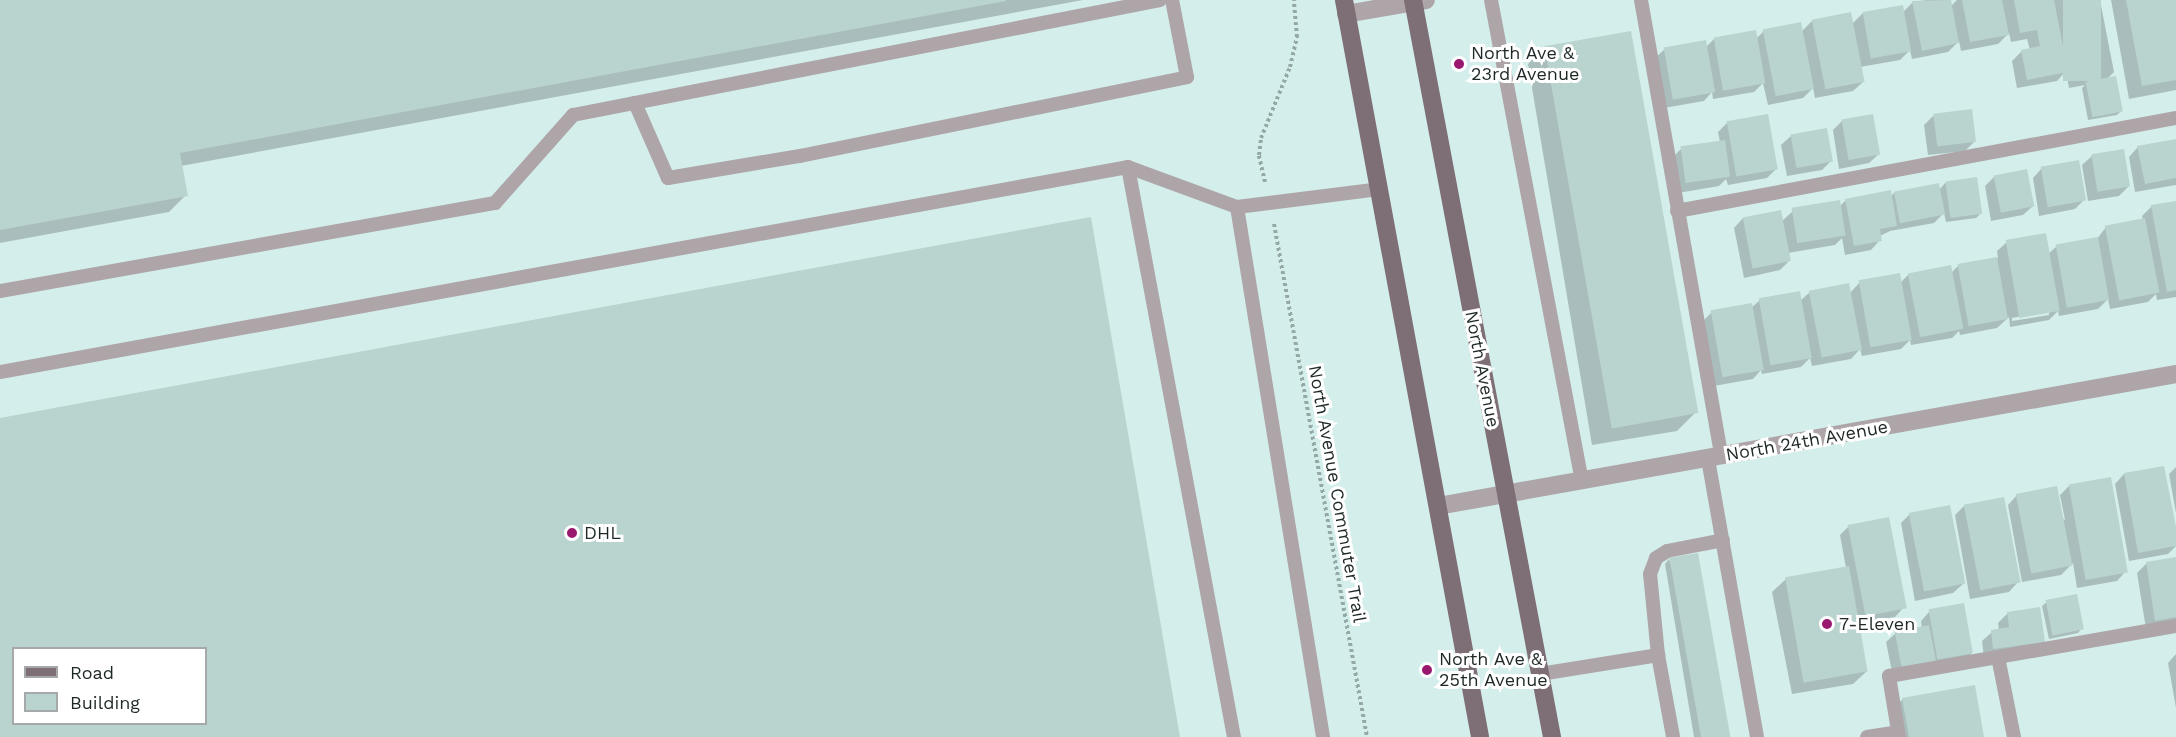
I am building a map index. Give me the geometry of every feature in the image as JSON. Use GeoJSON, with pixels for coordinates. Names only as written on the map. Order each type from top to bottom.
{"type":"FeatureCollection","features":[{"type":"Feature","properties":{"kind":"main road","name":"North Avenue"},"geometry":{"type":"LineString","coordinates":[[1418,1],[1552,737]]}},
{"type":"Feature","properties":{"kind":"main road"},"geometry":{"type":"LineString","coordinates":[[1345,7],[1480,737]]}},
{"type":"Feature","properties":{"kind":"street"},"geometry":{"type":"LineString","coordinates":[[1345,7],[1418,1]]}},
{"type":"Feature","properties":{"kind":"street","name":"North 24th Avenue"},"geometry":{"type":"LineString","coordinates":[[1438,506],[2176,374]]}},
{"type":"Feature","properties":{"kind":"lane"},"geometry":{"type":"LineString","coordinates":[[0,291],[495,203],[573,115],[1160,0]]}},
{"type":"Feature","properties":{"kind":"lane"},"geometry":{"type":"LineString","coordinates":[[635,103],[668,178],[800,156],[1188,77],[1172,0]]}},
{"type":"Feature","properties":{"kind":"lane"},"geometry":{"type":"LineString","coordinates":[[1491,0],[1582,481]]}},
{"type":"Feature","properties":{"kind":"lane"},"geometry":{"type":"LineString","coordinates":[[1641,0],[1677,211],[1714,458],[1723,540],[1757,737]]}},
{"type":"Feature","properties":{"kind":"lane"},"geometry":{"type":"LineString","coordinates":[[1677,211],[2176,118]]}},
{"type":"Feature","properties":{"kind":"lane"},"geometry":{"type":"LineString","coordinates":[[0,372],[1128,167],[1237,207],[1379,189]]}},
{"type":"Feature","properties":{"kind":"lane"},"geometry":{"type":"LineString","coordinates":[[1128,167],[1234,737]]}},
{"type":"Feature","properties":{"kind":"lane"},"geometry":{"type":"LineString","coordinates":[[1237,207],[1323,737]]}},
{"type":"Feature","properties":{"kind":"lane"},"geometry":{"type":"LineString","coordinates":[[1673,737],[1658,655],[1650,574],[1656,558],[1668,551],[1723,540]]}},
{"type":"Feature","properties":{"kind":"lane"},"geometry":{"type":"LineString","coordinates":[[1867,737],[1898,734],[1889,676],[2176,626]]}},
{"type":"Feature","properties":{"kind":"lane"},"geometry":{"type":"LineString","coordinates":[[1540,674],[1658,655]]}},
{"type":"Feature","properties":{"kind":"lane"},"geometry":{"type":"LineString","coordinates":[[1998,657],[2014,737]]}},
{"type":"Feature","properties":{"kind":"path"},"geometry":{"type":"LineString","coordinates":[[1259,155],[1261,138],[1290,67],[1297,37],[1294,0]]}},
{"type":"Feature","properties":{"kind":"path","name":"North Avenue Commuter Trail"},"geometry":{"type":"LineString","coordinates":[[1280,256],[1367,737]]}},
{"type":"Feature","properties":{"kind":"building"},"geometry":{"type":"Polygon","coordinates":[[[0,0],[1006,1],[180,153],[188,196],[0,230],[0,0]]]}},
{"type":"Feature","properties":{"kind":"building"},"geometry":{"type":"Polygon","coordinates":[[[1951,0],[1959,43],[1922,51],[1912,1],[1951,0]]]}},
{"type":"Feature","properties":{"kind":"building"},"geometry":{"type":"Polygon","coordinates":[[[1962,0],[2002,0],[2009,35],[1970,42],[1962,0]]]}},
{"type":"Feature","properties":{"kind":"building"},"geometry":{"type":"Polygon","coordinates":[[[2014,0],[2054,0],[2068,72],[2027,80],[2021,50],[2040,46],[2037,30],[2020,33],[2014,0]]]}},
{"type":"Feature","properties":{"kind":"building"},"geometry":{"type":"Polygon","coordinates":[[[2063,0],[2101,0],[2101,81],[2063,81],[2063,0]]]}},
{"type":"Feature","properties":{"kind":"building"},"geometry":{"type":"Polygon","coordinates":[[[2126,0],[2176,0],[2176,80],[2142,86],[2126,0]]]}},
{"type":"Feature","properties":{"kind":"building"},"geometry":{"type":"Polygon","coordinates":[[[1903,5],[1911,51],[1871,58],[1863,12],[1903,5]]]}},
{"type":"Feature","properties":{"kind":"building"},"geometry":{"type":"Polygon","coordinates":[[[1851,12],[1865,82],[1825,89],[1812,20],[1851,12]]]}},
{"type":"Feature","properties":{"kind":"building"},"geometry":{"type":"Polygon","coordinates":[[[1801,22],[1814,89],[1776,96],[1763,29],[1801,22]]]}},
{"type":"Feature","properties":{"kind":"building"},"geometry":{"type":"Polygon","coordinates":[[[1756,30],[1765,83],[1723,91],[1714,37],[1756,30]]]}},
{"type":"Feature","properties":{"kind":"building"},"geometry":{"type":"Polygon","coordinates":[[[1631,31],[1698,413],[1612,428],[1544,46],[1631,31]]]}},
{"type":"Feature","properties":{"kind":"building"},"geometry":{"type":"Polygon","coordinates":[[[1706,40],[1715,92],[1673,100],[1664,47],[1706,40]]]}},
{"type":"Feature","properties":{"kind":"building"},"geometry":{"type":"Polygon","coordinates":[[[2116,76],[2123,111],[2092,117],[2086,82],[2116,76]]]}},
{"type":"Feature","properties":{"kind":"building"},"geometry":{"type":"Polygon","coordinates":[[[1972,109],[1976,142],[1937,147],[1933,114],[1972,109]]]}},
{"type":"Feature","properties":{"kind":"building"},"geometry":{"type":"Polygon","coordinates":[[[1768,114],[1778,169],[1736,176],[1727,121],[1768,114]]]}},
{"type":"Feature","properties":{"kind":"building"},"geometry":{"type":"Polygon","coordinates":[[[1873,114],[1880,154],[1849,160],[1841,120],[1873,114]]]}},
{"type":"Feature","properties":{"kind":"building"},"geometry":{"type":"Polygon","coordinates":[[[1827,128],[1833,161],[1796,168],[1791,134],[1827,128]]]}},
{"type":"Feature","properties":{"kind":"building"},"geometry":{"type":"Polygon","coordinates":[[[2176,139],[2176,178],[2145,184],[2137,146],[2176,139]]]}},
{"type":"Feature","properties":{"kind":"building"},"geometry":{"type":"Polygon","coordinates":[[[1725,140],[1730,177],[1686,183],[1680,146],[1725,140]]]}},
{"type":"Feature","properties":{"kind":"building"},"geometry":{"type":"Polygon","coordinates":[[[2124,149],[2130,187],[2097,192],[2091,154],[2124,149]]]}},
{"type":"Feature","properties":{"kind":"building"},"geometry":{"type":"Polygon","coordinates":[[[2079,160],[2086,200],[2048,207],[2041,167],[2079,160]]]}},
{"type":"Feature","properties":{"kind":"building"},"geometry":{"type":"Polygon","coordinates":[[[2027,169],[2034,206],[2001,213],[1994,175],[2027,169]]]}},
{"type":"Feature","properties":{"kind":"building"},"geometry":{"type":"Polygon","coordinates":[[[1977,177],[1982,214],[1950,218],[1945,181],[1977,177]]]}},
{"type":"Feature","properties":{"kind":"building"},"geometry":{"type":"Polygon","coordinates":[[[1939,183],[1945,214],[1900,223],[1894,192],[1939,183]]]}},
{"type":"Feature","properties":{"kind":"building"},"geometry":{"type":"Polygon","coordinates":[[[1891,190],[1897,226],[1880,229],[1882,241],[1854,246],[1845,199],[1891,190]]]}},
{"type":"Feature","properties":{"kind":"building"},"geometry":{"type":"Polygon","coordinates":[[[1840,200],[1846,236],[1797,243],[1792,208],[1840,200]]]}},
{"type":"Feature","properties":{"kind":"building"},"geometry":{"type":"Polygon","coordinates":[[[2176,201],[2176,290],[2167,292],[2151,205],[2176,201]]]}},
{"type":"Feature","properties":{"kind":"building"},"geometry":{"type":"Polygon","coordinates":[[[1781,210],[1791,261],[1753,268],[1743,217],[1781,210]]]}},
{"type":"Feature","properties":{"kind":"building","name":"DHL"},"geometry":{"type":"Polygon","coordinates":[[[1091,217],[1180,737],[0,737],[0,418],[1091,217]]]}},
{"type":"Feature","properties":{"kind":"building"},"geometry":{"type":"Polygon","coordinates":[[[2145,218],[2160,293],[2119,300],[2105,226],[2145,218]]]}},
{"type":"Feature","properties":{"kind":"building"},"geometry":{"type":"Polygon","coordinates":[[[2046,233],[2060,311],[2019,318],[2006,240],[2046,233]]]}},
{"type":"Feature","properties":{"kind":"building"},"geometry":{"type":"Polygon","coordinates":[[[2098,237],[2109,300],[2067,307],[2056,244],[2098,237]]]}},
{"type":"Feature","properties":{"kind":"building"},"geometry":{"type":"Polygon","coordinates":[[[1997,257],[2008,319],[1969,326],[1958,264],[1997,257]]]}},
{"type":"Feature","properties":{"kind":"building"},"geometry":{"type":"Polygon","coordinates":[[[1951,265],[1963,329],[1920,337],[1908,273],[1951,265]]]}},
{"type":"Feature","properties":{"kind":"building"},"geometry":{"type":"Polygon","coordinates":[[[1900,273],[1912,340],[1870,347],[1859,280],[1900,273]]]}},
{"type":"Feature","properties":{"kind":"building"},"geometry":{"type":"Polygon","coordinates":[[[1849,283],[1862,350],[1822,358],[1809,291],[1849,283]]]}},
{"type":"Feature","properties":{"kind":"building"},"geometry":{"type":"Polygon","coordinates":[[[1800,291],[1812,358],[1770,365],[1759,298],[1800,291]]]}},
{"type":"Feature","properties":{"kind":"building"},"geometry":{"type":"Polygon","coordinates":[[[1752,303],[1764,370],[1722,377],[1711,310],[1752,303]]]}},
{"type":"Feature","properties":{"kind":"building"},"geometry":{"type":"Polygon","coordinates":[[[2164,466],[2176,527],[2176,546],[2138,553],[2124,473],[2164,466]]]}},
{"type":"Feature","properties":{"kind":"building"},"geometry":{"type":"Polygon","coordinates":[[[2111,477],[2128,573],[2085,580],[2069,484],[2111,477]]]}},
{"type":"Feature","properties":{"kind":"building"},"geometry":{"type":"Polygon","coordinates":[[[2057,486],[2072,566],[2031,574],[2016,494],[2057,486]]]}},
{"type":"Feature","properties":{"kind":"building"},"geometry":{"type":"Polygon","coordinates":[[[2004,497],[2021,582],[1980,590],[1964,505],[2004,497]]]}},
{"type":"Feature","properties":{"kind":"building"},"geometry":{"type":"Polygon","coordinates":[[[1950,505],[1965,584],[1924,592],[1909,513],[1950,505]]]}},
{"type":"Feature","properties":{"kind":"building"},"geometry":{"type":"Polygon","coordinates":[[[1889,517],[1907,608],[1866,616],[1848,525],[1889,517]]]}},
{"type":"Feature","properties":{"kind":"building"},"geometry":{"type":"Polygon","coordinates":[[[1698,553],[1730,737],[1701,737],[1669,558],[1698,553]]]}},
{"type":"Feature","properties":{"kind":"building"},"geometry":{"type":"Polygon","coordinates":[[[2176,557],[2176,617],[2155,621],[2146,562],[2176,557]]]}},
{"type":"Feature","properties":{"kind":"building","name":"7-Eleven"},"geometry":{"type":"Polygon","coordinates":[[[1849,566],[1868,671],[1804,683],[1785,577],[1849,566]]]}},
{"type":"Feature","properties":{"kind":"building"},"geometry":{"type":"Polygon","coordinates":[[[2077,594],[2084,629],[2052,635],[2046,600],[2077,594]]]}},
{"type":"Feature","properties":{"kind":"building"},"geometry":{"type":"Polygon","coordinates":[[[1964,603],[1973,653],[1937,659],[1929,609],[1964,603]]]}},
{"type":"Feature","properties":{"kind":"building"},"geometry":{"type":"Polygon","coordinates":[[[2040,607],[2045,642],[1993,649],[1991,630],[2009,627],[2007,612],[2040,607]]]}},
{"type":"Feature","properties":{"kind":"building"},"geometry":{"type":"Polygon","coordinates":[[[1929,625],[1936,662],[1902,669],[1895,632],[1929,625]]]}},
{"type":"Feature","properties":{"kind":"building"},"geometry":{"type":"Polygon","coordinates":[[[1975,685],[1984,737],[1909,737],[1902,698],[1975,685]]]}},
{"type":"Feature","properties":{"kind":"place","name":"North Ave & 23rd Avenue"},"geometry":{"type":"Point","coordinates":[1459,64]}},
{"type":"Feature","properties":{"kind":"place","name":"DHL"},"geometry":{"type":"Point","coordinates":[572,533]}},
{"type":"Feature","properties":{"kind":"place","name":"7-Eleven"},"geometry":{"type":"Point","coordinates":[1827,624]}},
{"type":"Feature","properties":{"kind":"place","name":"North Ave & 25th Avenue"},"geometry":{"type":"Point","coordinates":[1427,670]}}]}
